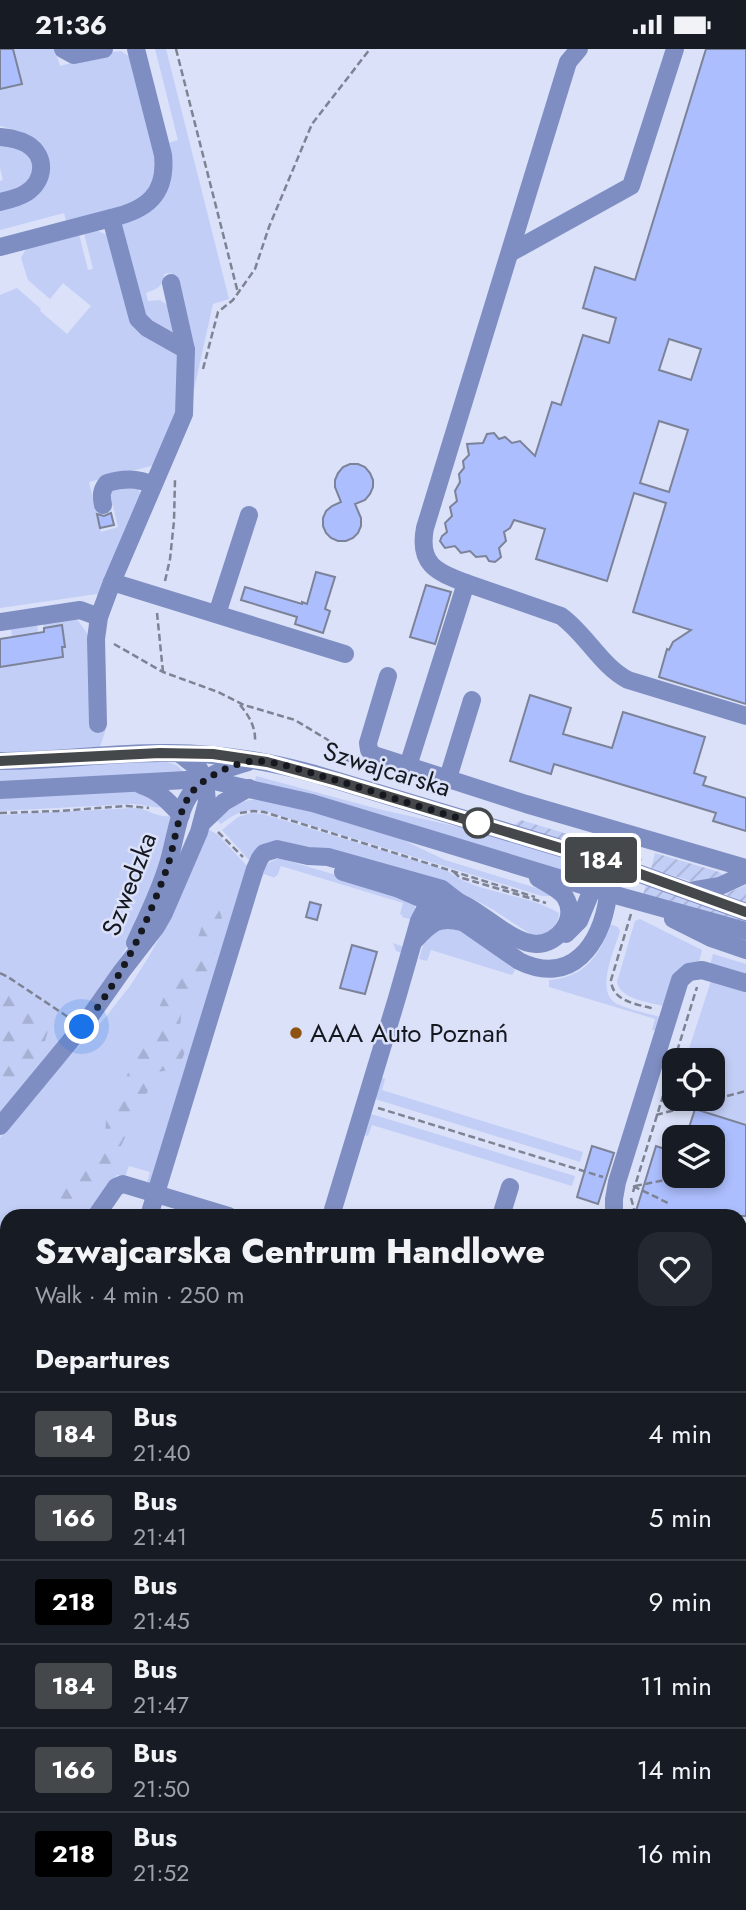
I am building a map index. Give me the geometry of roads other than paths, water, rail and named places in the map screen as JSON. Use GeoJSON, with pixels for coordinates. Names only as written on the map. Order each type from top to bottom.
{"type":"FeatureCollection","features":[{"type":"Feature","properties":{"kind":"street"},"geometry":{"type":"LineString","coordinates":[[63,49],[74,55],[82,55],[104,49]]}},
{"type":"Feature","properties":{"kind":"street"},"geometry":{"type":"LineString","coordinates":[[0,247],[137,210],[149,201],[160,185],[164,169],[163,155],[136,49]]}},
{"type":"Feature","properties":{"kind":"street"},"geometry":{"type":"LineString","coordinates":[[579,49],[568,62],[422,541],[425,557],[433,568],[445,575],[561,616],[574,626],[617,674],[628,680],[746,716]]}},
{"type":"Feature","properties":{"kind":"street"},"geometry":{"type":"LineString","coordinates":[[510,253],[631,185],[675,49]]}},
{"type":"Feature","properties":{"kind":"street"},"geometry":{"type":"LineString","coordinates":[[0,137],[13,138],[32,148],[38,154],[42,170],[33,188],[18,197],[0,202]]}},
{"type":"Feature","properties":{"kind":"street"},"geometry":{"type":"LineString","coordinates":[[111,218],[138,319],[147,328],[186,350]]}},
{"type":"Feature","properties":{"kind":"street"},"geometry":{"type":"LineString","coordinates":[[98,724],[98,625],[112,582],[184,414],[186,350],[171,283]]}},
{"type":"Feature","properties":{"kind":"street"},"geometry":{"type":"LineString","coordinates":[[103,505],[100,495],[107,483],[143,480],[153,485]]}},
{"type":"Feature","properties":{"kind":"street"},"geometry":{"type":"LineString","coordinates":[[218,614],[249,515]]}},
{"type":"Feature","properties":{"kind":"street"},"geometry":{"type":"LineString","coordinates":[[112,582],[345,654]]}},
{"type":"Feature","properties":{"kind":"street"},"geometry":{"type":"LineString","coordinates":[[408,766],[466,583]]}},
{"type":"Feature","properties":{"kind":"street"},"geometry":{"type":"LineString","coordinates":[[0,622],[80,610],[98,625]]}},
{"type":"Feature","properties":{"kind":"street"},"geometry":{"type":"LineString","coordinates":[[387,676],[368,743],[369,750],[374,755],[526,804],[746,868]]}},
{"type":"Feature","properties":{"kind":"street"},"geometry":{"type":"LineString","coordinates":[[448,778],[472,700]]}},
{"type":"Feature","properties":{"kind":"street","name":"Szwajcarska"},"geometry":{"type":"LineString","coordinates":[[0,761],[170,753],[256,755],[607,862],[746,912]]}},
{"type":"Feature","properties":{"kind":"street"},"geometry":{"type":"LineString","coordinates":[[180,754],[199,769],[205,779],[256,755]]}},
{"type":"Feature","properties":{"kind":"street","name":"Szwajcarska"},"geometry":{"type":"LineString","coordinates":[[0,790],[205,779],[312,803],[600,891],[633,908],[746,931]]}},
{"type":"Feature","properties":{"kind":"street","name":"Szwedzka"},"geometry":{"type":"LineString","coordinates":[[122,971],[164,876],[181,815],[191,793],[205,779]]}},
{"type":"Feature","properties":{"kind":"street","name":"Szwedzka"},"geometry":{"type":"LineString","coordinates":[[0,1126],[82,1027],[160,920],[174,891],[213,829],[205,779]]}},
{"type":"Feature","properties":{"kind":"street","name":"Szwedzka"},"geometry":{"type":"LineString","coordinates":[[134,783],[152,788],[165,797],[181,815]]}},
{"type":"Feature","properties":{"kind":"street"},"geometry":{"type":"LineString","coordinates":[[213,829],[223,802],[249,788]]}},
{"type":"Feature","properties":{"kind":"street"},"geometry":{"type":"LineString","coordinates":[[505,832],[515,815],[526,804]]}},
{"type":"Feature","properties":{"kind":"street"},"geometry":{"type":"LineString","coordinates":[[151,1209],[260,857],[273,849],[328,857],[442,888],[456,900]]}},
{"type":"Feature","properties":{"kind":"street"},"geometry":{"type":"LineString","coordinates":[[308,856],[334,870],[398,889],[443,908],[507,953],[530,966],[544,969],[572,964],[585,954],[599,929],[600,891],[607,862]]}},
{"type":"Feature","properties":{"kind":"street"},"geometry":{"type":"LineString","coordinates":[[520,867],[564,896],[568,920],[565,928],[553,939]]}},
{"type":"Feature","properties":{"kind":"street"},"geometry":{"type":"LineString","coordinates":[[690,891],[720,886],[746,874]]}},
{"type":"Feature","properties":{"kind":"street"},"geometry":{"type":"LineString","coordinates":[[333,1209],[419,921],[429,902],[444,896],[456,900],[516,938],[541,944],[563,936],[579,921],[600,891]]}},
{"type":"Feature","properties":{"kind":"street"},"geometry":{"type":"LineString","coordinates":[[633,908],[746,950]]}},
{"type":"Feature","properties":{"kind":"street"},"geometry":{"type":"LineString","coordinates":[[415,940],[438,920],[463,922]]}},
{"type":"Feature","properties":{"kind":"street"},"geometry":{"type":"LineString","coordinates":[[614,1209],[614,1199],[626,1184],[648,1113],[660,1041],[680,980],[689,972],[702,970],[746,983]]}},
{"type":"Feature","properties":{"kind":"street"},"geometry":{"type":"LineString","coordinates":[[101,1209],[116,1187],[123,1184],[206,1209]]}},
{"type":"Feature","properties":{"kind":"street"},"geometry":{"type":"LineString","coordinates":[[503,1209],[510,1187]]}},
{"type":"Feature","properties":{"kind":"place","name":"AAA Auto Poznań"},"geometry":{"type":"Point","coordinates":[296,1033]}}]}
